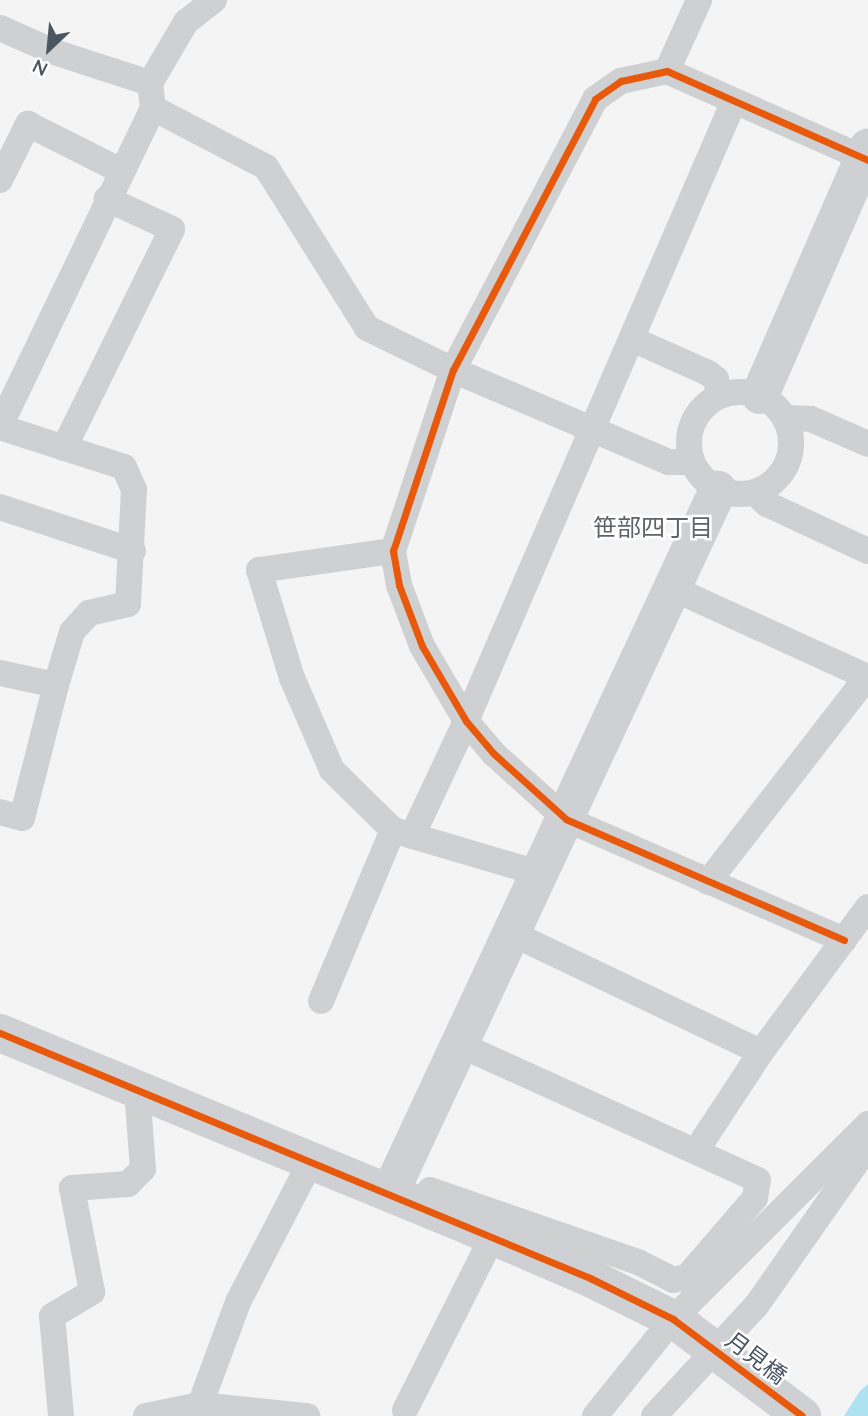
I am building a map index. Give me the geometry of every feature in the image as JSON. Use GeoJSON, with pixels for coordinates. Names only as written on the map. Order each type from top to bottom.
{"type":"FeatureCollection","features":[{"type":"Feature","properties":{"kind":"street"},"geometry":{"type":"LineString","coordinates":[[0,812],[22,818],[72,632],[89,613],[128,604],[133,551],[134,489],[124,467],[0,427],[121,171],[151,95],[186,22],[214,0]]}},
{"type":"Feature","properties":{"kind":"street"},"geometry":{"type":"LineString","coordinates":[[667,71],[699,0]]}},
{"type":"Feature","properties":{"kind":"street"},"geometry":{"type":"LineString","coordinates":[[0,28],[151,95],[266,167],[367,328],[453,370],[669,462],[692,462]]}},
{"type":"Feature","properties":{"kind":"street"},"geometry":{"type":"LineString","coordinates":[[458,1044],[758,1180],[755,1198],[687,1277],[673,1280],[638,1262],[393,1186],[509,932],[566,819],[673,588],[736,492],[776,481],[792,448],[773,407],[867,155],[667,71],[621,81],[595,99],[453,370],[393,551],[399,585],[422,646],[466,721],[494,754],[566,819],[844,940]]}},
{"type":"Feature","properties":{"kind":"street"},"geometry":{"type":"LineString","coordinates":[[321,1001],[403,833],[466,721],[734,100]]}},
{"type":"Feature","properties":{"kind":"street"},"geometry":{"type":"LineString","coordinates":[[0,180],[28,124],[121,171]]}},
{"type":"Feature","properties":{"kind":"street"},"geometry":{"type":"LineString","coordinates":[[64,448],[172,229],[107,199]]}},
{"type":"Feature","properties":{"kind":"street"},"geometry":{"type":"LineString","coordinates":[[632,339],[708,373],[716,379],[719,396]]}},
{"type":"Feature","properties":{"kind":"street"},"geometry":{"type":"LineString","coordinates":[[868,444],[811,419],[733,392],[706,404],[691,431],[689,446],[692,462],[707,483],[767,504],[868,551]]}},
{"type":"Feature","properties":{"kind":"street"},"geometry":{"type":"LineString","coordinates":[[0,507],[133,551]]}},
{"type":"Feature","properties":{"kind":"street"},"geometry":{"type":"LineString","coordinates":[[393,551],[259,570],[292,678],[332,770],[403,833]]}},
{"type":"Feature","properties":{"kind":"street"},"geometry":{"type":"LineString","coordinates":[[673,588],[868,677],[708,882]]}},
{"type":"Feature","properties":{"kind":"street"},"geometry":{"type":"LineString","coordinates":[[0,673],[56,685]]}},
{"type":"Feature","properties":{"kind":"street"},"geometry":{"type":"LineString","coordinates":[[359,821],[538,873]]}},
{"type":"Feature","properties":{"kind":"street"},"geometry":{"type":"LineString","coordinates":[[696,1152],[761,1052],[868,907]]}},
{"type":"Feature","properties":{"kind":"street"},"geometry":{"type":"LineString","coordinates":[[509,932],[761,1052]]}},
{"type":"Feature","properties":{"kind":"street","name":"月見橋"},"geometry":{"type":"LineString","coordinates":[[0,1033],[311,1161],[393,1186],[680,1325],[802,1416]]}},
{"type":"Feature","properties":{"kind":"street"},"geometry":{"type":"LineString","coordinates":[[61,1416],[52,1315],[92,1292],[72,1188],[128,1184],[142,1169],[137,1090]]}},
{"type":"Feature","properties":{"kind":"street"},"geometry":{"type":"LineString","coordinates":[[595,1416],[868,1124]]}},
{"type":"Feature","properties":{"kind":"street"},"geometry":{"type":"LineString","coordinates":[[654,1416],[757,1306],[861,1156],[868,1137]]}},
{"type":"Feature","properties":{"kind":"street"},"geometry":{"type":"LineString","coordinates":[[211,1409],[238,1302],[311,1161]]}},
{"type":"Feature","properties":{"kind":"street"},"geometry":{"type":"LineString","coordinates":[[405,1410],[493,1236]]}},
{"type":"Feature","properties":{"kind":"street"},"geometry":{"type":"LineString","coordinates":[[146,1416],[211,1409],[307,1416]]}},
{"type":"Feature","properties":{"kind":"water"},"geometry":{"type":"Polygon","coordinates":[[[868,1384],[868,1416],[844,1416],[860,1391],[868,1384]]]}},
{"type":"Feature","properties":{"kind":"cycle path"},"geometry":{"type":"LineString","coordinates":[[844,940],[566,819],[494,754],[466,721],[422,646],[399,585],[393,551],[453,370],[595,99],[621,81],[667,71],[868,160]]}},
{"type":"Feature","properties":{"kind":"cycle path"},"geometry":{"type":"LineString","coordinates":[[0,1033],[590,1278],[673,1319],[802,1416]]}},
{"type":"Feature","properties":{"kind":"district","name":"笹部四丁目"},"geometry":{"type":"Point","coordinates":[653,528]}}]}
